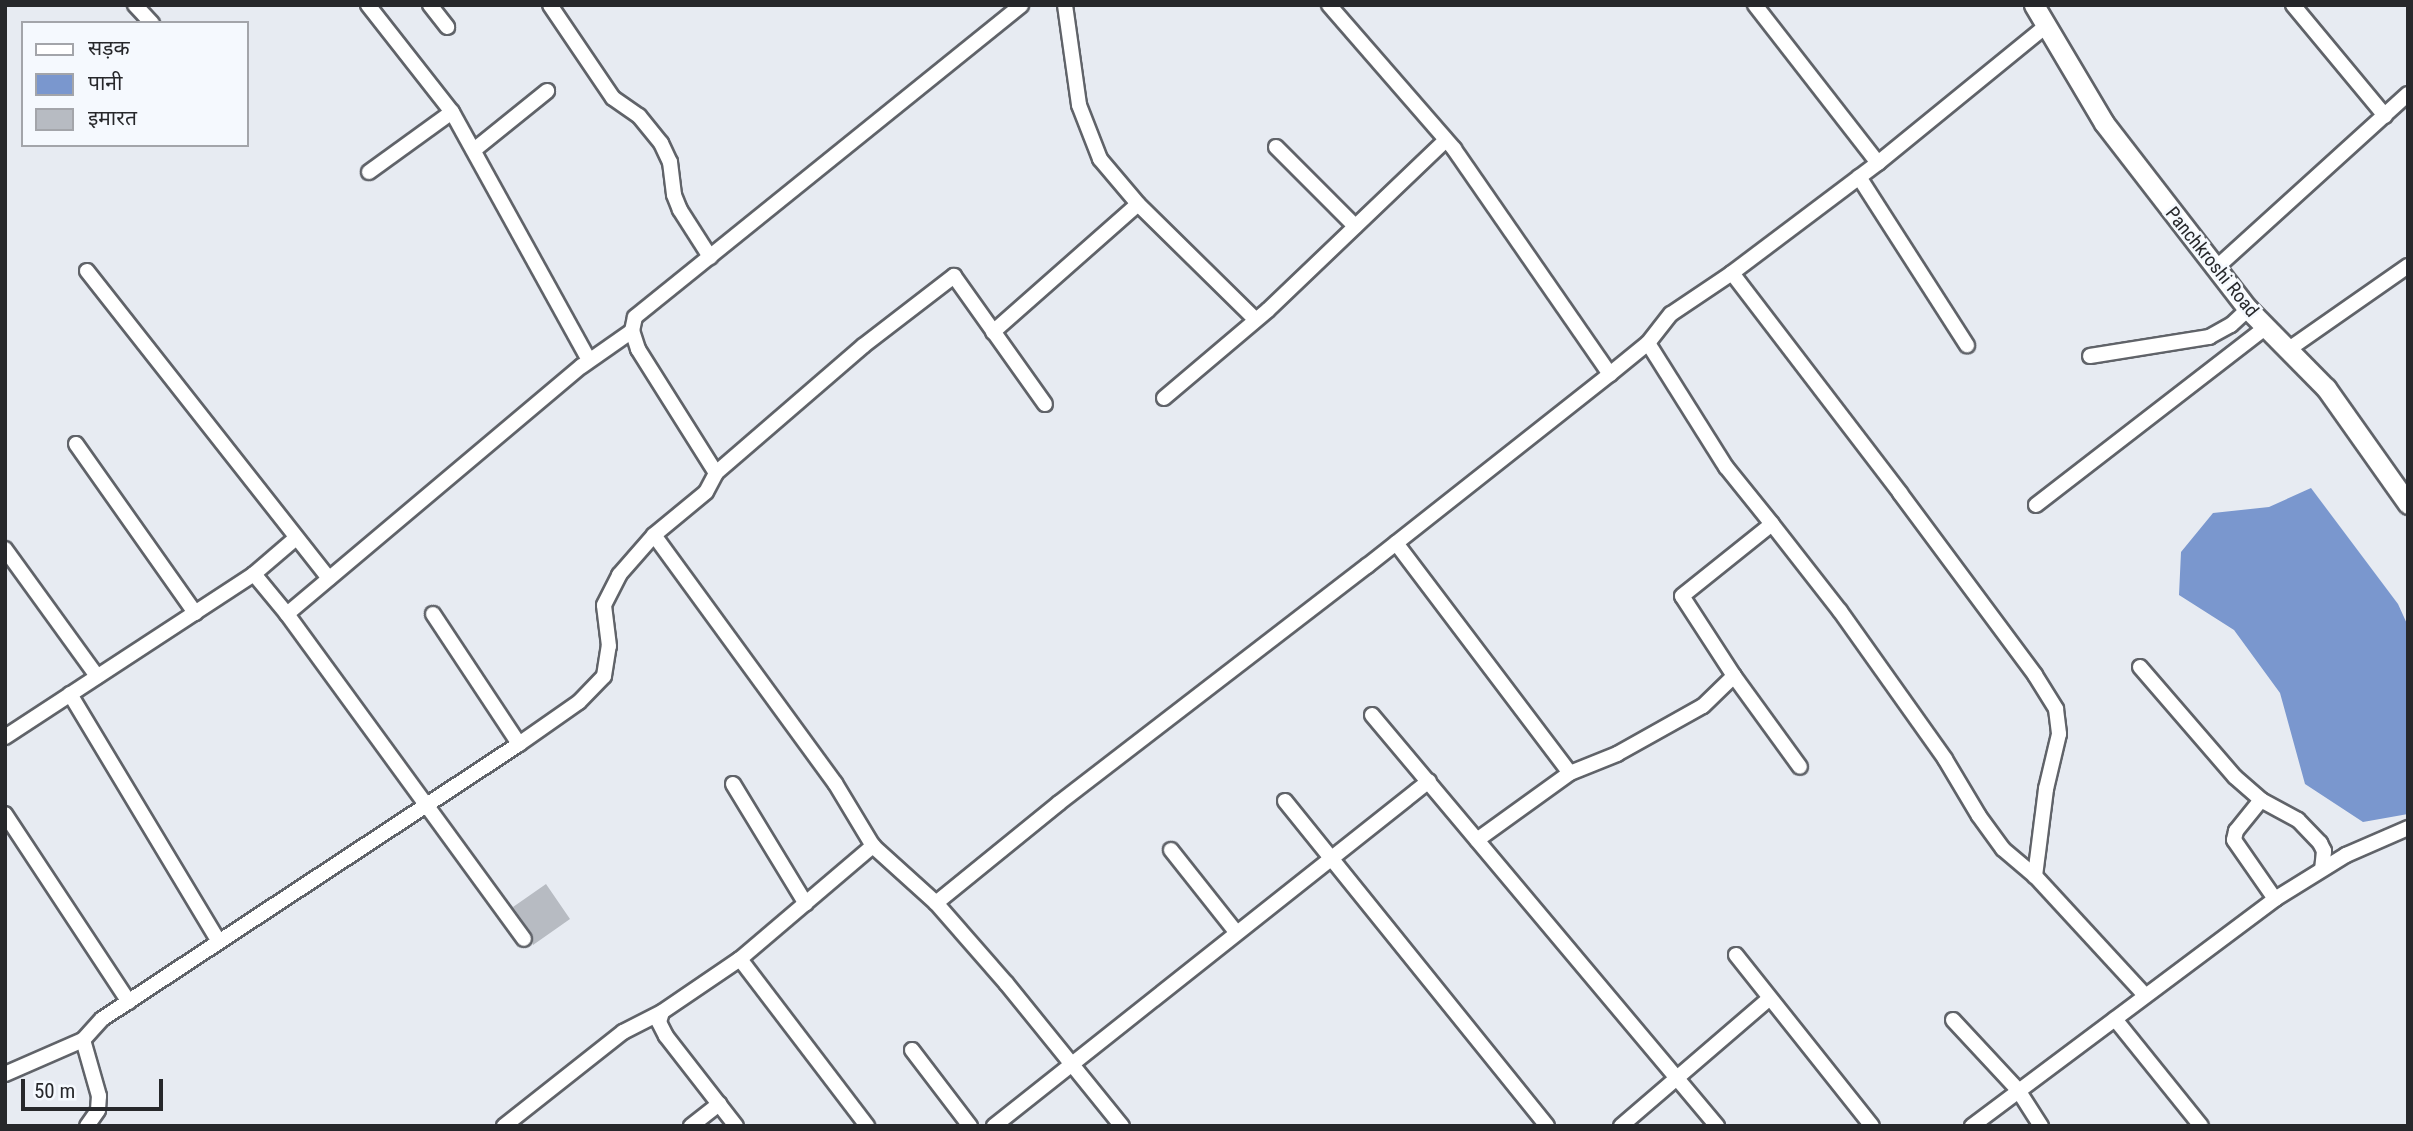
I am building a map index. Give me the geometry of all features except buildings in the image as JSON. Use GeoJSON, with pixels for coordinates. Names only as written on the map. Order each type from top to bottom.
{"type":"FeatureCollection","features":[{"type":"Feature","properties":{"kind":"street"},"geometry":{"type":"LineString","coordinates":[[135,5],[150,21]]}},
{"type":"Feature","properties":{"kind":"street"},"geometry":{"type":"LineString","coordinates":[[368,5],[452,112],[589,360]]}},
{"type":"Feature","properties":{"kind":"street"},"geometry":{"type":"LineString","coordinates":[[429,5],[447,27]]}},
{"type":"Feature","properties":{"kind":"street"},"geometry":{"type":"LineString","coordinates":[[550,5],[613,98],[639,116],[661,143],[670,162],[674,195],[680,210],[710,257]]}},
{"type":"Feature","properties":{"kind":"street"},"geometry":{"type":"LineString","coordinates":[[716,473],[638,349],[632,331],[635,317],[1021,5]]}},
{"type":"Feature","properties":{"kind":"street"},"geometry":{"type":"LineString","coordinates":[[1065,5],[1079,105],[1100,159],[1138,204],[1256,320]]}},
{"type":"Feature","properties":{"kind":"street"},"geometry":{"type":"LineString","coordinates":[[1329,5],[1446,140],[1610,374]]}},
{"type":"Feature","properties":{"kind":"street"},"geometry":{"type":"LineString","coordinates":[[1755,5],[1878,163]]}},
{"type":"Feature","properties":{"kind":"street","name":"Panchkroshi Road"},"geometry":{"type":"LineString","coordinates":[[2034,5],[2104,123],[2248,309],[2326,388],[2408,504]]}},
{"type":"Feature","properties":{"kind":"street"},"geometry":{"type":"LineString","coordinates":[[2293,5],[2385,116]]}},
{"type":"Feature","properties":{"kind":"street"},"geometry":{"type":"LineString","coordinates":[[936,903],[1059,803],[1610,374],[1648,343],[1671,314],[1878,163],[2046,26]]}},
{"type":"Feature","properties":{"kind":"street"},"geometry":{"type":"LineString","coordinates":[[474,150],[547,91]]}},
{"type":"Feature","properties":{"kind":"street"},"geometry":{"type":"LineString","coordinates":[[2216,268],[2408,94]]}},
{"type":"Feature","properties":{"kind":"street"},"geometry":{"type":"LineString","coordinates":[[369,172],[452,112]]}},
{"type":"Feature","properties":{"kind":"street"},"geometry":{"type":"LineString","coordinates":[[1164,398],[1256,320],[1446,140]]}},
{"type":"Feature","properties":{"kind":"street"},"geometry":{"type":"LineString","coordinates":[[1276,148],[1355,226]]}},
{"type":"Feature","properties":{"kind":"street"},"geometry":{"type":"LineString","coordinates":[[1858,177],[1967,345]]}},
{"type":"Feature","properties":{"kind":"street"},"geometry":{"type":"LineString","coordinates":[[993,332],[1138,204]]}},
{"type":"Feature","properties":{"kind":"street"},"geometry":{"type":"LineString","coordinates":[[87,271],[329,578]]}},
{"type":"Feature","properties":{"kind":"street"},"geometry":{"type":"LineString","coordinates":[[2289,349],[2406,271]]}},
{"type":"Feature","properties":{"kind":"street"},"geometry":{"type":"LineString","coordinates":[[1732,272],[2035,675],[2056,709],[2059,734],[2046,789],[2035,876]]}},
{"type":"Feature","properties":{"kind":"street"},"geometry":{"type":"LineString","coordinates":[[5,1074],[83,1040],[102,1019],[428,806],[579,702],[604,676],[609,646],[604,605],[619,575],[654,535],[706,492],[716,473],[863,345],[954,276],[1045,404]]}},
{"type":"Feature","properties":{"kind":"street"},"geometry":{"type":"LineString","coordinates":[[2090,356],[2209,337],[2231,325],[2248,309]]}},
{"type":"Feature","properties":{"kind":"street"},"geometry":{"type":"LineString","coordinates":[[2036,505],[2265,328]]}},
{"type":"Feature","properties":{"kind":"street"},"geometry":{"type":"LineString","coordinates":[[287,614],[589,360],[632,331]]}},
{"type":"Feature","properties":{"kind":"street"},"geometry":{"type":"LineString","coordinates":[[1648,343],[1726,467],[1840,611],[1921,724],[1979,817],[2003,849],[2035,876],[2144,995]]}},
{"type":"Feature","properties":{"kind":"street"},"geometry":{"type":"LineString","coordinates":[[76,444],[195,613]]}},
{"type":"Feature","properties":{"kind":"street"},"geometry":{"type":"LineString","coordinates":[[1772,524],[1682,596],[1734,676],[1800,767]]}},
{"type":"Feature","properties":{"kind":"street"},"geometry":{"type":"LineString","coordinates":[[654,535],[835,783],[873,846],[936,903],[976,947],[1122,1126]]}},
{"type":"Feature","properties":{"kind":"street"},"geometry":{"type":"LineString","coordinates":[[5,737],[254,574],[296,538]]}},
{"type":"Feature","properties":{"kind":"street"},"geometry":{"type":"LineString","coordinates":[[1396,543],[1570,773]]}},
{"type":"Feature","properties":{"kind":"street"},"geometry":{"type":"LineString","coordinates":[[8,558],[97,677]]}},
{"type":"Feature","properties":{"kind":"street"},"geometry":{"type":"LineString","coordinates":[[254,574],[287,614],[524,939]]}},
{"type":"Feature","properties":{"kind":"street"},"geometry":{"type":"LineString","coordinates":[[433,614],[519,744]]}},
{"type":"Feature","properties":{"kind":"street"},"geometry":{"type":"LineString","coordinates":[[2140,667],[2235,777],[2261,800],[2298,820],[2320,844],[2324,851],[2322,869]]}},
{"type":"Feature","properties":{"kind":"street"},"geometry":{"type":"LineString","coordinates":[[1477,840],[1570,773],[1617,754],[1703,706],[1734,676]]}},
{"type":"Feature","properties":{"kind":"street"},"geometry":{"type":"LineString","coordinates":[[70,694],[219,942]]}},
{"type":"Feature","properties":{"kind":"street"},"geometry":{"type":"LineString","coordinates":[[1372,715],[1717,1126]]}},
{"type":"Feature","properties":{"kind":"street"},"geometry":{"type":"LineString","coordinates":[[994,1126],[1330,856],[1429,781]]}},
{"type":"Feature","properties":{"kind":"street"},"geometry":{"type":"LineString","coordinates":[[733,784],[806,904]]}},
{"type":"Feature","properties":{"kind":"street"},"geometry":{"type":"LineString","coordinates":[[2261,800],[2236,831],[2234,840],[2275,899]]}},
{"type":"Feature","properties":{"kind":"street"},"geometry":{"type":"LineString","coordinates":[[1285,802],[1547,1126]]}},
{"type":"Feature","properties":{"kind":"street"},"geometry":{"type":"LineString","coordinates":[[5,814],[129,1002]]}},
{"type":"Feature","properties":{"kind":"street"},"geometry":{"type":"LineString","coordinates":[[1972,1126],[2275,899],[2322,869],[2408,828]]}},
{"type":"Feature","properties":{"kind":"street"},"geometry":{"type":"LineString","coordinates":[[504,1126],[623,1032],[662,1012],[740,959],[873,846]]}},
{"type":"Feature","properties":{"kind":"street"},"geometry":{"type":"LineString","coordinates":[[1171,850],[1236,932]]}},
{"type":"Feature","properties":{"kind":"street"},"geometry":{"type":"LineString","coordinates":[[1735,955],[1872,1126]]}},
{"type":"Feature","properties":{"kind":"street"},"geometry":{"type":"LineString","coordinates":[[740,959],[867,1126]]}},
{"type":"Feature","properties":{"kind":"street"},"geometry":{"type":"LineString","coordinates":[[1621,1126],[1770,998]]}},
{"type":"Feature","properties":{"kind":"street"},"geometry":{"type":"LineString","coordinates":[[662,1012],[659,1022],[666,1036],[736,1126]]}},
{"type":"Feature","properties":{"kind":"street"},"geometry":{"type":"LineString","coordinates":[[2115,1018],[2201,1126]]}},
{"type":"Feature","properties":{"kind":"street"},"geometry":{"type":"LineString","coordinates":[[1953,1020],[2018,1090],[2041,1126]]}},
{"type":"Feature","properties":{"kind":"street"},"geometry":{"type":"LineString","coordinates":[[83,1040],[99,1096],[98,1110],[87,1126]]}},
{"type":"Feature","properties":{"kind":"street"},"geometry":{"type":"LineString","coordinates":[[912,1051],[970,1126]]}},
{"type":"Feature","properties":{"kind":"street"},"geometry":{"type":"LineString","coordinates":[[691,1126],[719,1104]]}},
{"type":"Feature","properties":{"kind":"water"},"geometry":{"type":"Polygon","coordinates":[[[2311,488],[2398,604],[2408,626],[2408,814],[2363,822],[2305,784],[2280,693],[2234,630],[2179,595],[2181,552],[2213,513],[2269,507],[2311,488]]]}}]}
